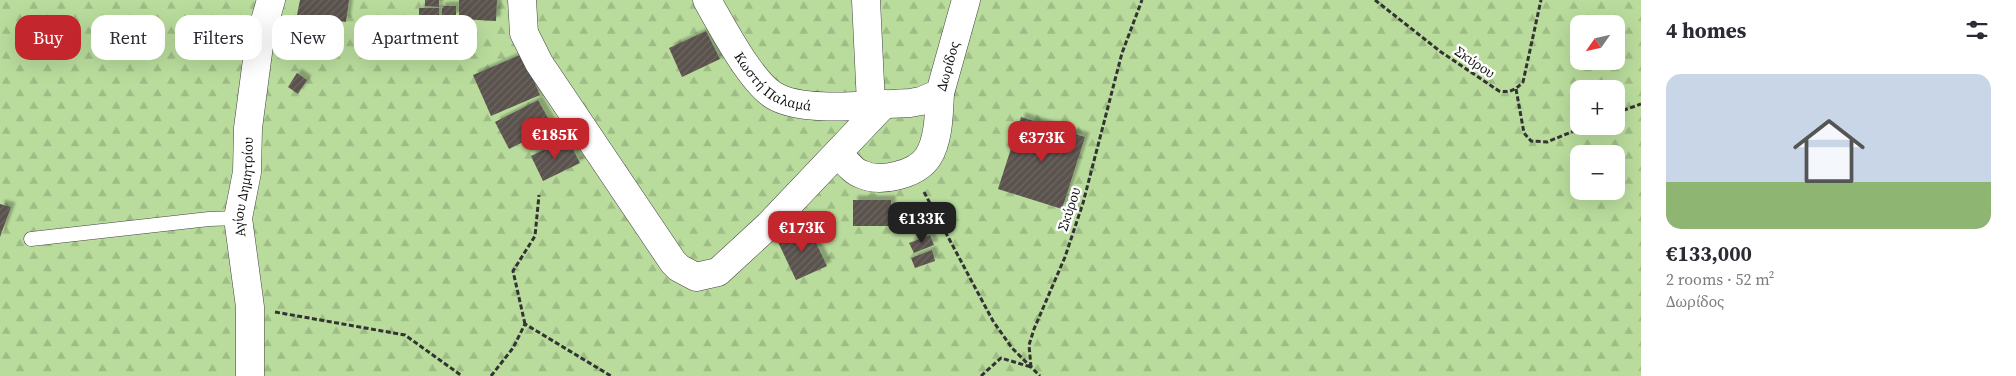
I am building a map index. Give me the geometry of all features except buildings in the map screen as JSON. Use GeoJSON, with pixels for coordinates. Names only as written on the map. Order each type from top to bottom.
{"type":"FeatureCollection","features":[{"type":"Feature","properties":{"kind":"street","name":"Αγίου Δημητρίου"},"geometry":{"type":"LineString","coordinates":[[250,376],[250,307],[238,218],[247,172],[248,128],[256,65],[270,0]]}},
{"type":"Feature","properties":{"kind":"street"},"geometry":{"type":"LineString","coordinates":[[522,0],[524,33],[530,48],[673,262],[678,268],[696,277],[718,272],[769,225],[838,153],[878,104],[866,0]]}},
{"type":"Feature","properties":{"kind":"street","name":"Κωστή Παλαμά"},"geometry":{"type":"LineString","coordinates":[[707,0],[744,61],[759,82],[772,95],[795,104],[878,104]]}},
{"type":"Feature","properties":{"kind":"street","name":"Δωρίδος"},"geometry":{"type":"LineString","coordinates":[[878,104],[921,101],[940,93],[966,0]]}},
{"type":"Feature","properties":{"kind":"street"},"geometry":{"type":"LineString","coordinates":[[838,153],[860,174],[887,178],[913,172],[928,157],[939,123],[940,93]]}},
{"type":"Feature","properties":{"kind":"lane"},"geometry":{"type":"LineString","coordinates":[[31,239],[209,219],[238,218]]}},
{"type":"Feature","properties":{"kind":"path","name":"Σκύρου"},"geometry":{"type":"LineString","coordinates":[[1031,367],[1029,345],[1034,328],[1065,257],[1084,204],[1122,53],[1142,0]]}},
{"type":"Feature","properties":{"kind":"path","name":"Σκύρου"},"geometry":{"type":"LineString","coordinates":[[1375,0],[1441,52],[1499,92],[1507,93],[1516,89]]}},
{"type":"Feature","properties":{"kind":"path"},"geometry":{"type":"LineString","coordinates":[[1541,0],[1526,73],[1523,82],[1516,89],[1524,133],[1531,141],[1547,142],[1570,133]]}},
{"type":"Feature","properties":{"kind":"path"},"geometry":{"type":"LineString","coordinates":[[1625,110],[1641,104]]}},
{"type":"Feature","properties":{"kind":"path"},"geometry":{"type":"LineString","coordinates":[[913,172],[993,321],[1012,348],[1040,376]]}},
{"type":"Feature","properties":{"kind":"path"},"geometry":{"type":"LineString","coordinates":[[491,376],[513,348],[525,324],[513,271],[535,236],[539,195]]}},
{"type":"Feature","properties":{"kind":"path"},"geometry":{"type":"LineString","coordinates":[[250,307],[405,336],[462,376]]}},
{"type":"Feature","properties":{"kind":"path"},"geometry":{"type":"LineString","coordinates":[[525,324],[611,376]]}},
{"type":"Feature","properties":{"kind":"path"},"geometry":{"type":"LineString","coordinates":[[981,376],[1001,358],[1031,367]]}},
{"type":"Feature","properties":{"kind":"green space"},"geometry":{"type":"Polygon","coordinates":[[[0,0],[1641,0],[1641,376],[0,376],[0,0]]]}}]}
